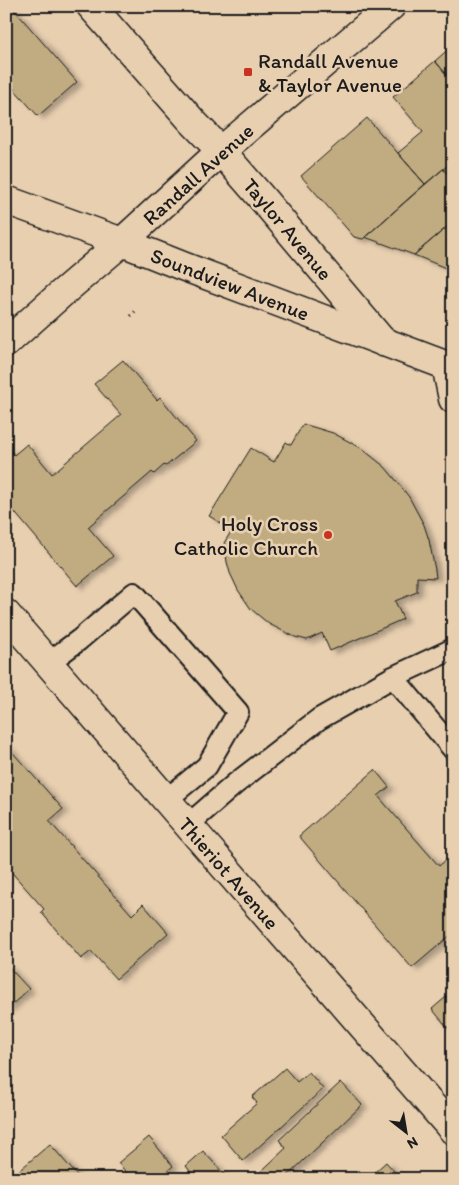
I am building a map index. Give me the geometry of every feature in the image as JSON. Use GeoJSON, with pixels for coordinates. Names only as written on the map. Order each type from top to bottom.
{"type":"FeatureCollection","features":[{"type":"Feature","properties":{"kind":"street","name":"Taylor Avenue"},"geometry":{"type":"LineString","coordinates":[[91,6],[261,197],[383,342]]}},
{"type":"Feature","properties":{"kind":"street","name":"Randall Avenue"},"geometry":{"type":"LineString","coordinates":[[6,343],[122,242],[221,151],[391,6]]}},
{"type":"Feature","properties":{"kind":"street","name":"Soundview Avenue"},"geometry":{"type":"LineString","coordinates":[[6,200],[449,366]]}},
{"type":"Feature","properties":{"kind":"street"},"geometry":{"type":"LineString","coordinates":[[449,366],[453,399]]}},
{"type":"Feature","properties":{"kind":"street","name":"Thieriot Avenue"},"geometry":{"type":"LineString","coordinates":[[6,614],[453,1130]]}},
{"type":"Feature","properties":{"kind":"lane"},"geometry":{"type":"LineString","coordinates":[[48,663],[134,593],[238,712],[207,766],[166,800]]}},
{"type":"Feature","properties":{"kind":"lane"},"geometry":{"type":"LineString","coordinates":[[188,825],[235,784],[319,719],[393,677],[453,649]]}},
{"type":"Feature","properties":{"kind":"lane"},"geometry":{"type":"LineString","coordinates":[[393,677],[453,749]]}},
{"type":"Feature","properties":{"kind":"path"},"geometry":{"type":"LineString","coordinates":[[131,316],[137,309]]}},
{"type":"Feature","properties":{"kind":"building"},"geometry":{"type":"Polygon","coordinates":[[[6,6],[11,6],[77,82],[38,116],[6,80],[6,6]]]}},
{"type":"Feature","properties":{"kind":"building"},"geometry":{"type":"Polygon","coordinates":[[[453,45],[453,82],[435,61],[453,45]]]}},
{"type":"Feature","properties":{"kind":"building"},"geometry":{"type":"Polygon","coordinates":[[[435,61],[453,82],[453,161],[425,184],[398,153],[423,132],[393,97],[435,61]]]}},
{"type":"Feature","properties":{"kind":"building"},"geometry":{"type":"Polygon","coordinates":[[[367,118],[425,184],[363,239],[354,237],[301,176],[367,118]]]}},
{"type":"Feature","properties":{"kind":"building"},"geometry":{"type":"Polygon","coordinates":[[[443,169],[453,180],[453,222],[414,255],[365,237],[443,169]]]}},
{"type":"Feature","properties":{"kind":"building"},"geometry":{"type":"Polygon","coordinates":[[[453,222],[453,271],[414,255],[453,222]]]}},
{"type":"Feature","properties":{"kind":"building"},"geometry":{"type":"Polygon","coordinates":[[[123,360],[157,400],[160,397],[196,441],[166,466],[164,465],[154,474],[152,472],[88,527],[113,556],[77,586],[6,502],[6,449],[9,449],[14,455],[27,444],[52,474],[121,415],[94,384],[123,360]]]}},
{"type":"Feature","properties":{"kind":"building","name":"Holy Cross Catholic Church"},"geometry":{"type":"Polygon","coordinates":[[[303,424],[333,433],[361,448],[385,467],[409,497],[424,525],[429,540],[436,578],[417,577],[417,592],[395,601],[403,619],[330,651],[322,633],[307,640],[295,637],[269,624],[251,609],[238,590],[227,562],[224,543],[232,530],[209,516],[251,448],[274,462],[286,442],[291,445],[303,424]]]}},
{"type":"Feature","properties":{"kind":"building"},"geometry":{"type":"Polygon","coordinates":[[[6,745],[63,809],[49,821],[132,915],[143,904],[168,933],[116,979],[91,951],[81,959],[41,912],[44,909],[6,866],[6,745]]]}},
{"type":"Feature","properties":{"kind":"building"},"geometry":{"type":"Polygon","coordinates":[[[375,770],[389,787],[378,796],[439,866],[450,856],[453,860],[453,933],[412,968],[299,836],[375,770]]]}},
{"type":"Feature","properties":{"kind":"building"},"geometry":{"type":"Polygon","coordinates":[[[6,964],[29,989],[6,1010],[6,964]]]}},
{"type":"Feature","properties":{"kind":"building"},"geometry":{"type":"Polygon","coordinates":[[[453,991],[453,1034],[432,1009],[453,991]]]}},
{"type":"Feature","properties":{"kind":"building"},"geometry":{"type":"Polygon","coordinates":[[[285,1068],[297,1082],[309,1072],[323,1089],[243,1161],[221,1135],[257,1103],[252,1097],[285,1068]]]}},
{"type":"Feature","properties":{"kind":"building"},"geometry":{"type":"Polygon","coordinates":[[[341,1082],[362,1105],[284,1179],[253,1179],[286,1148],[279,1140],[341,1082]]]}},
{"type":"Feature","properties":{"kind":"building"},"geometry":{"type":"Polygon","coordinates":[[[149,1137],[173,1166],[158,1179],[132,1179],[118,1163],[149,1137]]]}},
{"type":"Feature","properties":{"kind":"building"},"geometry":{"type":"Polygon","coordinates":[[[50,1144],[80,1179],[9,1179],[29,1162],[50,1144]]]}},
{"type":"Feature","properties":{"kind":"building"},"geometry":{"type":"Polygon","coordinates":[[[203,1151],[224,1174],[219,1179],[196,1179],[186,1166],[203,1151]]]}},
{"type":"Feature","properties":{"kind":"building"},"geometry":{"type":"Polygon","coordinates":[[[386,1162],[401,1179],[367,1179],[386,1162]]]}},
{"type":"Feature","properties":{"kind":"place","name":"Randall Avenue & Taylor Avenue"},"geometry":{"type":"Point","coordinates":[248,72]}},
{"type":"Feature","properties":{"kind":"place","name":"Holy Cross Catholic Church"},"geometry":{"type":"Point","coordinates":[328,535]}}]}
